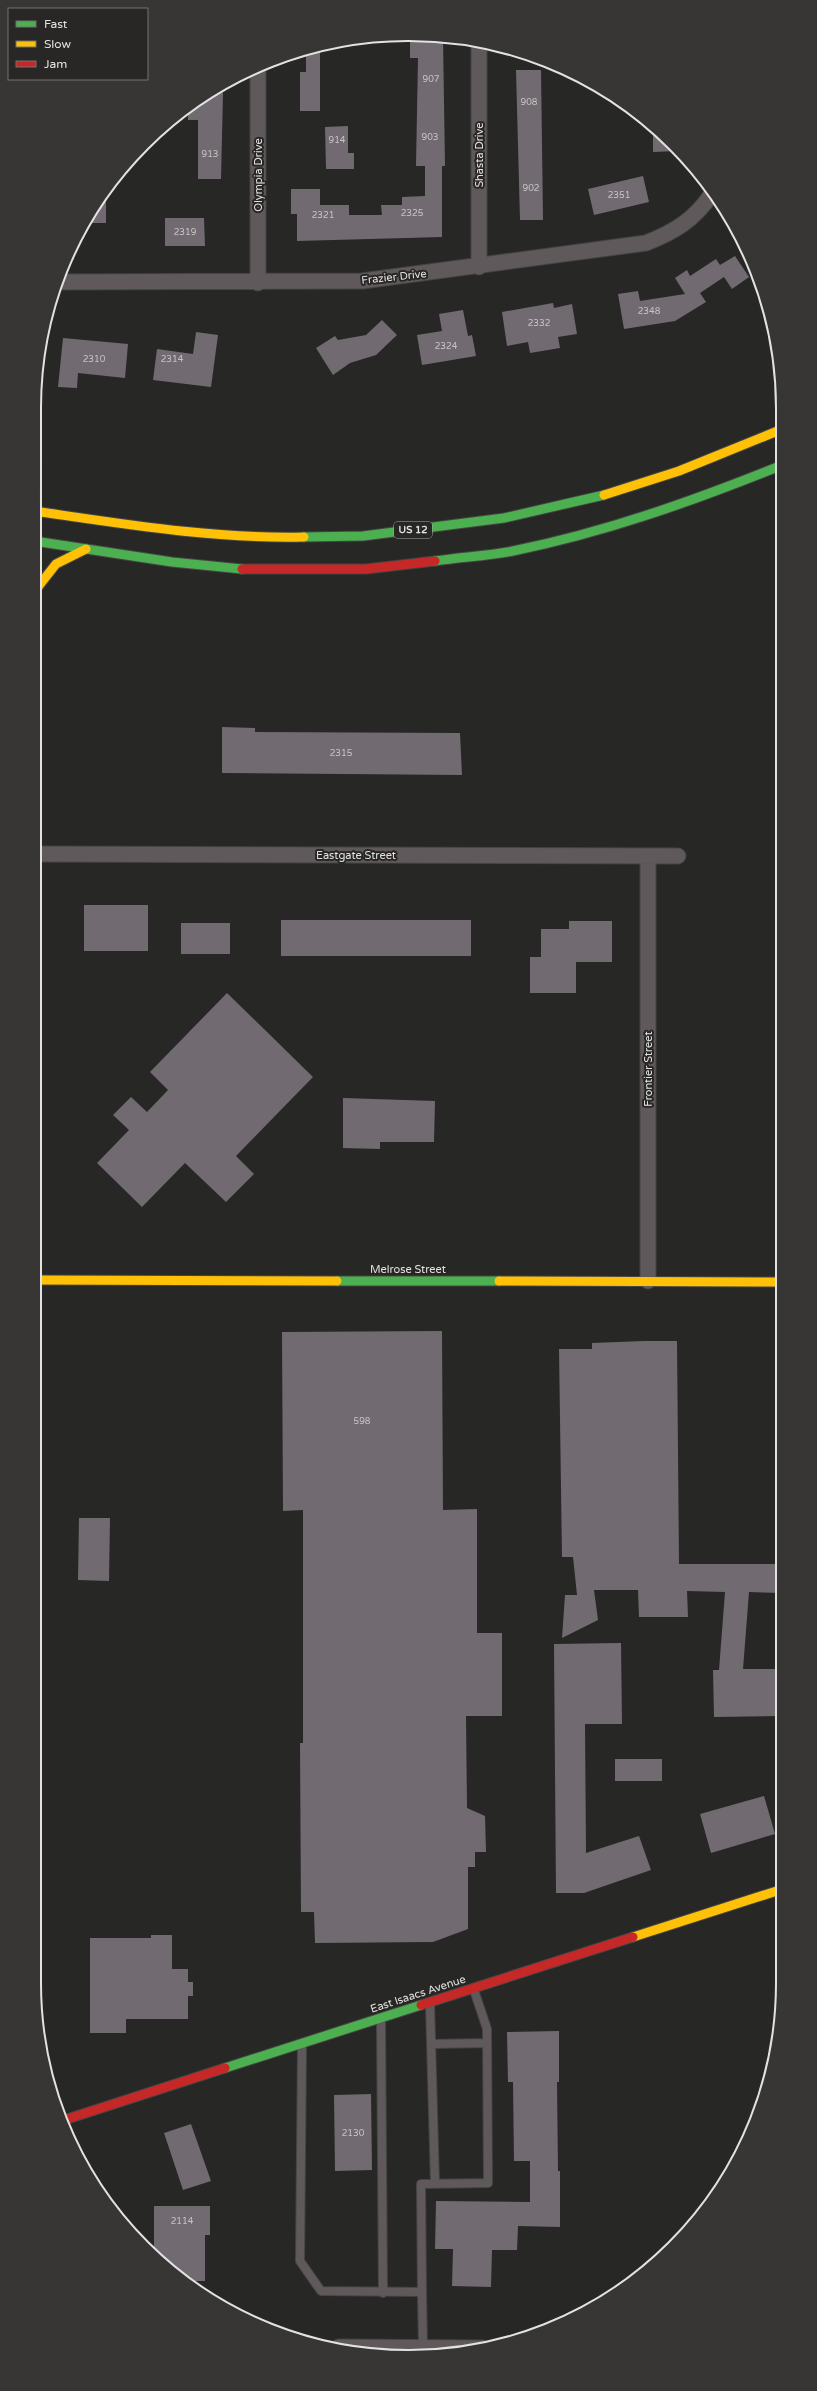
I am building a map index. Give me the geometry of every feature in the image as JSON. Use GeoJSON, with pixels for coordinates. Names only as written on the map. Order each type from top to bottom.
{"type":"FeatureCollection","features":[{"type":"Feature","properties":{"kind":"main road","name":"US 12"},"geometry":{"type":"LineString","coordinates":[[41,512],[172,530],[254,538],[363,536],[504,518],[596,498],[679,471],[776,432]]}},
{"type":"Feature","properties":{"kind":"main road"},"geometry":{"type":"LineString","coordinates":[[41,541],[86,550],[172,562],[254,570],[374,568],[512,551],[613,526],[701,498],[776,468]]}},
{"type":"Feature","properties":{"kind":"main road"},"geometry":{"type":"LineString","coordinates":[[41,583],[56,564],[86,550]]}},
{"type":"Feature","properties":{"kind":"main road","name":"Melrose Street"},"geometry":{"type":"LineString","coordinates":[[41,1280],[776,1282]]}},
{"type":"Feature","properties":{"kind":"main road","name":"East Isaacs Avenue"},"geometry":{"type":"LineString","coordinates":[[68,2119],[776,1891]]}},
{"type":"Feature","properties":{"kind":"street","name":"Shasta Drive"},"geometry":{"type":"LineString","coordinates":[[479,48],[479,267]]}},
{"type":"Feature","properties":{"kind":"street","name":"Olympia Drive"},"geometry":{"type":"LineString","coordinates":[[258,74],[258,283]]}},
{"type":"Feature","properties":{"kind":"street","name":"Frazier Drive"},"geometry":{"type":"LineString","coordinates":[[64,282],[258,283],[362,281],[479,267],[646,243],[680,228],[696,215],[709,197]]}},
{"type":"Feature","properties":{"kind":"street","name":"Eastgate Street"},"geometry":{"type":"LineString","coordinates":[[41,854],[678,856]]}},
{"type":"Feature","properties":{"kind":"street","name":"Frontier Street"},"geometry":{"type":"LineString","coordinates":[[648,856],[648,1281]]}},
{"type":"Feature","properties":{"kind":"street"},"geometry":{"type":"LineString","coordinates":[[379,2349],[444,2348]]}},
{"type":"Feature","properties":{"kind":"lane"},"geometry":{"type":"LineString","coordinates":[[423,2348],[421,2184],[488,2183],[487,2029],[474,1988]]}},
{"type":"Feature","properties":{"kind":"lane"},"geometry":{"type":"LineString","coordinates":[[430,2002],[435,2184]]}},
{"type":"Feature","properties":{"kind":"lane"},"geometry":{"type":"LineString","coordinates":[[381,2018],[383,2293]]}},
{"type":"Feature","properties":{"kind":"lane"},"geometry":{"type":"LineString","coordinates":[[432,2044],[487,2043]]}},
{"type":"Feature","properties":{"kind":"lane"},"geometry":{"type":"LineString","coordinates":[[302,2044],[300,2261],[321,2291],[383,2293],[422,2292]]}},
{"type":"Feature","properties":{"kind":"building"},"geometry":{"type":"Polygon","coordinates":[[[410,41],[443,43],[445,166],[442,166],[442,237],[297,241],[297,214],[291,214],[291,189],[320,189],[320,205],[349,205],[349,215],[382,215],[381,205],[402,205],[402,197],[425,196],[425,166],[416,166],[418,58],[410,58],[410,41]]]}},
{"type":"Feature","properties":{"kind":"building"},"geometry":{"type":"Polygon","coordinates":[[[320,52],[320,111],[300,111],[300,72],[306,72],[306,56],[320,52]]]}},
{"type":"Feature","properties":{"kind":"building"},"geometry":{"type":"Polygon","coordinates":[[[516,70],[541,70],[543,220],[520,220],[516,70]]]}},
{"type":"Feature","properties":{"kind":"building"},"geometry":{"type":"Polygon","coordinates":[[[220,93],[223,93],[221,179],[198,179],[198,120],[188,120],[188,115],[204,103],[220,93]]]}},
{"type":"Feature","properties":{"kind":"building"},"geometry":{"type":"Polygon","coordinates":[[[348,126],[348,153],[354,153],[354,169],[326,169],[325,127],[348,126]]]}},
{"type":"Feature","properties":{"kind":"building"},"geometry":{"type":"Polygon","coordinates":[[[653,134],[670,151],[653,152],[653,134]]]}},
{"type":"Feature","properties":{"kind":"building"},"geometry":{"type":"Polygon","coordinates":[[[643,176],[649,202],[594,215],[588,189],[643,176]]]}},
{"type":"Feature","properties":{"kind":"building"},"geometry":{"type":"Polygon","coordinates":[[[106,200],[106,223],[91,223],[106,200]]]}},
{"type":"Feature","properties":{"kind":"building"},"geometry":{"type":"Polygon","coordinates":[[[165,218],[204,218],[205,246],[165,246],[165,218]]]}},
{"type":"Feature","properties":{"kind":"building"},"geometry":{"type":"Polygon","coordinates":[[[735,256],[749,277],[732,289],[724,277],[700,293],[706,302],[675,321],[624,329],[618,294],[638,291],[640,301],[685,294],[675,278],[687,270],[690,276],[716,259],[720,265],[735,256]]]}},
{"type":"Feature","properties":{"kind":"building"},"geometry":{"type":"Polygon","coordinates":[[[553,303],[554,308],[572,304],[577,334],[558,337],[560,348],[530,353],[528,342],[507,346],[502,312],[553,303]]]}},
{"type":"Feature","properties":{"kind":"building"},"geometry":{"type":"Polygon","coordinates":[[[463,310],[468,336],[472,335],[476,356],[422,365],[417,335],[442,331],[439,314],[463,310]]]}},
{"type":"Feature","properties":{"kind":"building"},"geometry":{"type":"Polygon","coordinates":[[[382,320],[397,335],[376,355],[350,363],[333,375],[316,348],[335,336],[338,340],[366,335],[382,320]]]}},
{"type":"Feature","properties":{"kind":"building"},"geometry":{"type":"Polygon","coordinates":[[[196,332],[218,335],[211,387],[153,380],[157,349],[193,354],[196,332]]]}},
{"type":"Feature","properties":{"kind":"building"},"geometry":{"type":"Polygon","coordinates":[[[63,338],[128,344],[125,378],[78,373],[77,388],[58,387],[63,338]]]}},
{"type":"Feature","properties":{"kind":"building"},"geometry":{"type":"Polygon","coordinates":[[[222,727],[255,728],[255,732],[460,733],[462,775],[222,773],[222,727]]]}},
{"type":"Feature","properties":{"kind":"building"},"geometry":{"type":"Polygon","coordinates":[[[84,905],[148,905],[148,951],[84,951],[84,905]]]}},
{"type":"Feature","properties":{"kind":"building"},"geometry":{"type":"Polygon","coordinates":[[[281,920],[471,920],[471,956],[281,956],[281,920]]]}},
{"type":"Feature","properties":{"kind":"building"},"geometry":{"type":"Polygon","coordinates":[[[569,921],[612,921],[612,962],[576,962],[576,993],[530,993],[530,957],[541,957],[541,929],[569,929],[569,921]]]}},
{"type":"Feature","properties":{"kind":"building"},"geometry":{"type":"Polygon","coordinates":[[[181,923],[230,923],[230,954],[181,954],[181,923]]]}},
{"type":"Feature","properties":{"kind":"building"},"geometry":{"type":"Polygon","coordinates":[[[227,993],[313,1077],[236,1156],[254,1174],[226,1202],[185,1163],[142,1207],[97,1163],[129,1130],[113,1115],[131,1097],[147,1112],[168,1090],[150,1072],[227,993]]]}},
{"type":"Feature","properties":{"kind":"building"},"geometry":{"type":"Polygon","coordinates":[[[343,1098],[435,1101],[434,1142],[380,1142],[380,1149],[343,1148],[343,1098]]]}},
{"type":"Feature","properties":{"kind":"building"},"geometry":{"type":"Polygon","coordinates":[[[442,1331],[443,1510],[477,1509],[477,1633],[502,1633],[502,1716],[466,1716],[467,1808],[485,1816],[486,1852],[475,1852],[475,1867],[468,1867],[468,1929],[433,1942],[315,1943],[314,1912],[301,1912],[300,1743],[303,1743],[303,1510],[283,1511],[282,1332],[442,1331]]]}},
{"type":"Feature","properties":{"kind":"building"},"geometry":{"type":"Polygon","coordinates":[[[677,1341],[679,1564],[776,1564],[776,1593],[749,1592],[743,1669],[776,1669],[776,1716],[714,1717],[713,1670],[719,1670],[725,1592],[687,1591],[688,1617],[639,1617],[638,1590],[594,1590],[598,1620],[562,1638],[565,1595],[577,1595],[573,1557],[562,1557],[559,1349],[592,1349],[592,1343],[677,1341]]]}},
{"type":"Feature","properties":{"kind":"building"},"geometry":{"type":"Polygon","coordinates":[[[79,1518],[110,1518],[109,1581],[78,1580],[79,1518]]]}},
{"type":"Feature","properties":{"kind":"building"},"geometry":{"type":"Polygon","coordinates":[[[621,1643],[622,1724],[585,1724],[586,1853],[639,1836],[651,1870],[584,1893],[556,1893],[554,1644],[621,1643]]]}},
{"type":"Feature","properties":{"kind":"building"},"geometry":{"type":"Polygon","coordinates":[[[615,1759],[662,1759],[662,1781],[615,1781],[615,1759]]]}},
{"type":"Feature","properties":{"kind":"building"},"geometry":{"type":"Polygon","coordinates":[[[764,1796],[775,1834],[711,1853],[700,1814],[764,1796]]]}},
{"type":"Feature","properties":{"kind":"building"},"geometry":{"type":"Polygon","coordinates":[[[151,1935],[172,1935],[172,1969],[188,1969],[188,1982],[193,1982],[193,1996],[188,1996],[188,2019],[126,2019],[126,2033],[90,2033],[90,1938],[151,1938],[151,1935]]]}},
{"type":"Feature","properties":{"kind":"building"},"geometry":{"type":"Polygon","coordinates":[[[559,2031],[559,2082],[557,2082],[560,2227],[518,2226],[517,2250],[492,2250],[491,2287],[452,2286],[453,2249],[435,2249],[436,2201],[530,2202],[530,2161],[514,2161],[513,2082],[508,2082],[507,2032],[559,2031]]]}},
{"type":"Feature","properties":{"kind":"building"},"geometry":{"type":"Polygon","coordinates":[[[371,2094],[372,2170],[335,2171],[334,2095],[371,2094]]]}},
{"type":"Feature","properties":{"kind":"building"},"geometry":{"type":"Polygon","coordinates":[[[191,2124],[211,2181],[183,2190],[164,2133],[191,2124]]]}},
{"type":"Feature","properties":{"kind":"building"},"geometry":{"type":"Polygon","coordinates":[[[154,2206],[210,2206],[210,2235],[205,2235],[205,2281],[194,2281],[166,2259],[154,2247],[154,2206]]]}},
{"type":"Feature","properties":{"kind":"traffic: fast"},"geometry":{"type":"LineString","coordinates":[[435,561],[504,553],[582,535],[682,503],[776,468]]}},
{"type":"Feature","properties":{"kind":"traffic: fast"},"geometry":{"type":"LineString","coordinates":[[304,537],[363,536],[504,518],[604,495]]}},
{"type":"Feature","properties":{"kind":"traffic: fast"},"geometry":{"type":"LineString","coordinates":[[41,542],[172,562],[242,569]]}},
{"type":"Feature","properties":{"kind":"traffic: fast"},"geometry":{"type":"LineString","coordinates":[[337,1281],[499,1281]]}},
{"type":"Feature","properties":{"kind":"traffic: fast"},"geometry":{"type":"LineString","coordinates":[[225,2068],[421,2005]]}},
{"type":"Feature","properties":{"kind":"traffic: slow"},"geometry":{"type":"LineString","coordinates":[[604,495],[679,471],[776,432]]}},
{"type":"Feature","properties":{"kind":"traffic: slow"},"geometry":{"type":"LineString","coordinates":[[41,512],[169,530],[236,536],[304,537]]}},
{"type":"Feature","properties":{"kind":"traffic: slow"},"geometry":{"type":"LineString","coordinates":[[41,583],[56,564],[86,549]]}},
{"type":"Feature","properties":{"kind":"traffic: slow"},"geometry":{"type":"LineString","coordinates":[[41,1280],[337,1281]]}},
{"type":"Feature","properties":{"kind":"traffic: slow"},"geometry":{"type":"LineString","coordinates":[[499,1281],[776,1282]]}},
{"type":"Feature","properties":{"kind":"traffic: slow"},"geometry":{"type":"LineString","coordinates":[[633,1937],[776,1891]]}},
{"type":"Feature","properties":{"kind":"traffic: jam"},"geometry":{"type":"LineString","coordinates":[[242,569],[366,569],[435,561]]}},
{"type":"Feature","properties":{"kind":"traffic: jam"},"geometry":{"type":"LineString","coordinates":[[421,2005],[633,1937]]}},
{"type":"Feature","properties":{"kind":"traffic: jam"},"geometry":{"type":"LineString","coordinates":[[68,2119],[225,2068]]}}]}
